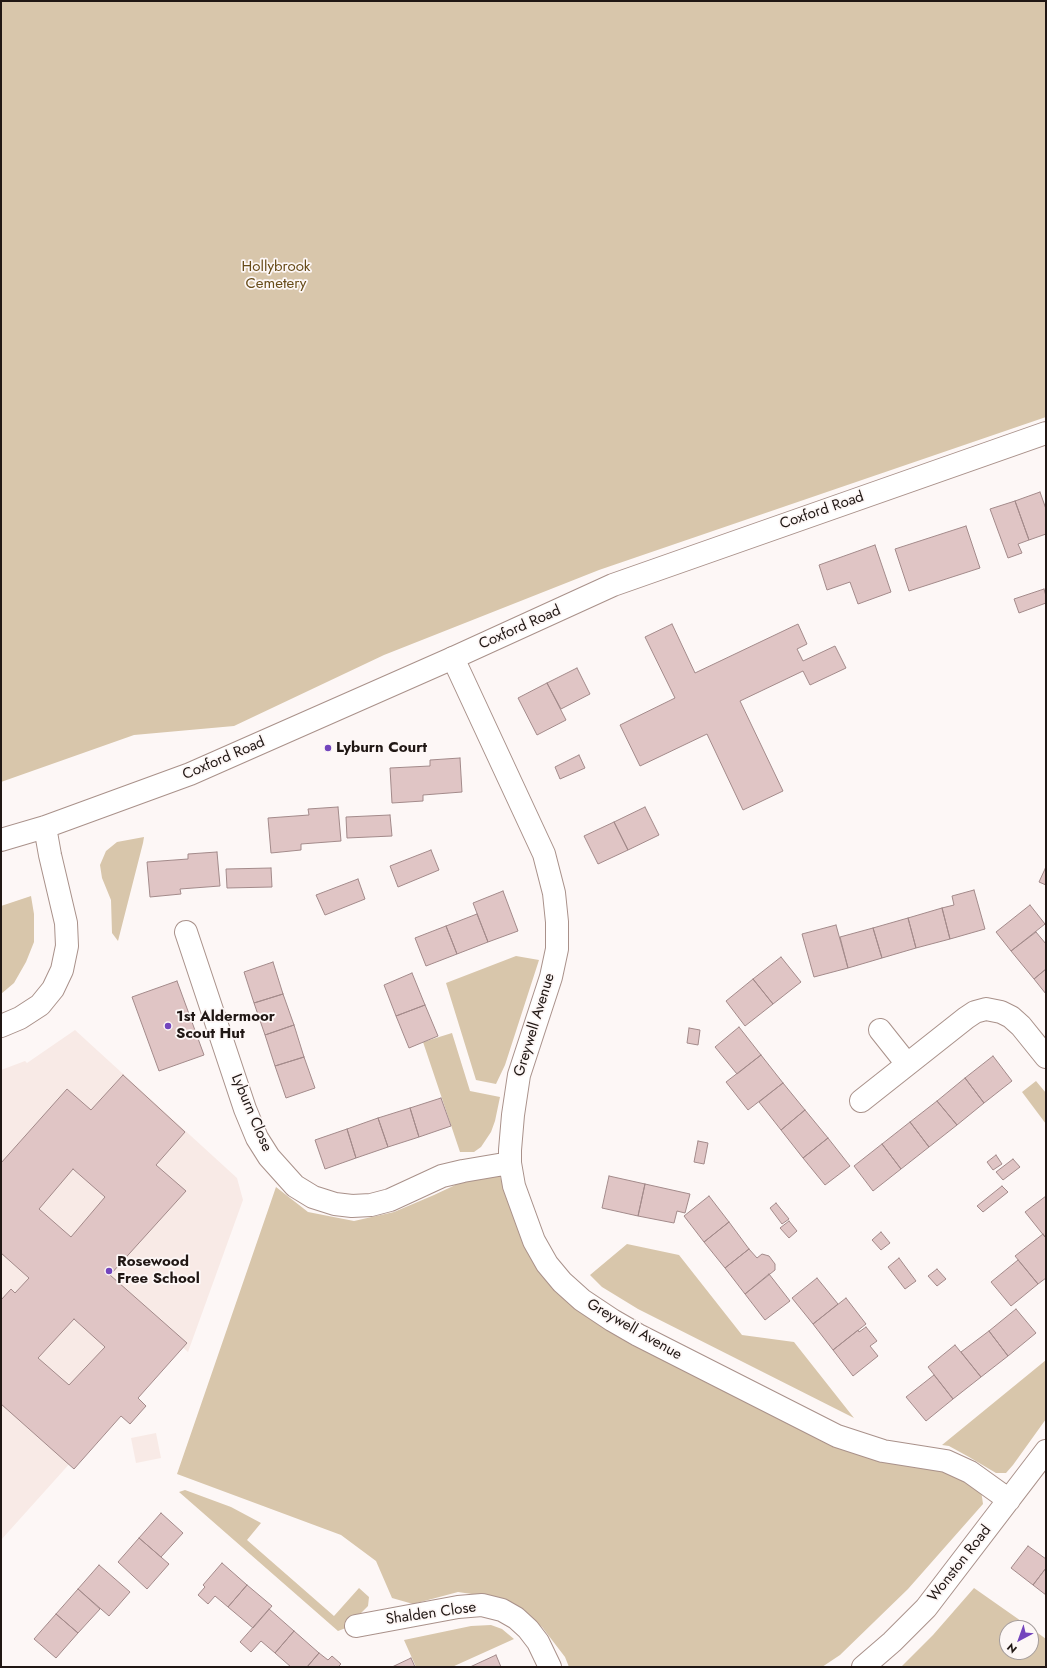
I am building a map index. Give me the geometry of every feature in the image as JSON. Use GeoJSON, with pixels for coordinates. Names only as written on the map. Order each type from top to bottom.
{"type":"FeatureCollection","features":[{"type":"Feature","properties":{"kind":"street","name":"Coxford Road"},"geometry":{"type":"LineString","coordinates":[[1,840],[45,827],[190,774],[453,658],[613,585],[1046,433]]}},
{"type":"Feature","properties":{"kind":"street","name":"Greywell Avenue"},"geometry":{"type":"LineString","coordinates":[[453,658],[544,854],[554,893],[557,922],[555,958],[551,977],[519,1075],[513,1115],[510,1164],[514,1186],[534,1241],[547,1264],[565,1285],[582,1300],[638,1336],[837,1436],[883,1451],[946,1461],[970,1472],[1009,1500]]}},
{"type":"Feature","properties":{"kind":"street"},"geometry":{"type":"LineString","coordinates":[[1,1026],[20,1018],[40,1005],[54,989],[62,970],[67,946],[66,923],[45,827]]}},
{"type":"Feature","properties":{"kind":"street","name":"Lyburn Close"},"geometry":{"type":"LineString","coordinates":[[186,932],[245,1109],[254,1130],[269,1157],[295,1186],[313,1197],[335,1204],[352,1206],[371,1205],[390,1200],[442,1176],[463,1171],[510,1164]]}},
{"type":"Feature","properties":{"kind":"street"},"geometry":{"type":"LineString","coordinates":[[861,1101],[966,1018],[975,1012],[986,1009],[1001,1012],[1011,1017],[1021,1026],[1046,1057]]}},
{"type":"Feature","properties":{"kind":"street"},"geometry":{"type":"LineString","coordinates":[[880,1030],[907,1064]]}},
{"type":"Feature","properties":{"kind":"street","name":"Wonston Road"},"geometry":{"type":"LineString","coordinates":[[862,1667],[892,1642],[926,1608],[1046,1451]]}},
{"type":"Feature","properties":{"kind":"street","name":"Shalden Close"},"geometry":{"type":"LineString","coordinates":[[356,1626],[458,1607],[482,1606],[502,1610],[516,1618],[528,1629],[538,1642],[550,1667]]}},
{"type":"Feature","properties":{"kind":"shaded area","name":"Rosewood Free School"},"geometry":{"type":"Polygon","coordinates":[[[75,1030],[237,1178],[243,1200],[188,1352],[178,1343],[1,1540],[1,1070],[25,1061],[27,1063],[75,1030]]]}},
{"type":"Feature","properties":{"kind":"shaded area"},"geometry":{"type":"Polygon","coordinates":[[[156,1433],[161,1458],[136,1463],[131,1438],[156,1433]]]}},
{"type":"Feature","properties":{"kind":"green space","name":"Hollybrook Cemetery"},"geometry":{"type":"Polygon","coordinates":[[[1,1],[1046,1],[1046,417],[599,570],[384,655],[234,726],[134,735],[1,782],[1,1]]]}},
{"type":"Feature","properties":{"kind":"green space"},"geometry":{"type":"Polygon","coordinates":[[[144,837],[118,941],[112,933],[111,900],[102,878],[100,865],[106,851],[117,842],[144,837]]]}},
{"type":"Feature","properties":{"kind":"green space"},"geometry":{"type":"Polygon","coordinates":[[[31,896],[34,914],[34,942],[26,962],[14,983],[1,994],[1,906],[31,896]]]}},
{"type":"Feature","properties":{"kind":"green space"},"geometry":{"type":"Polygon","coordinates":[[[516,956],[539,960],[505,1065],[496,1084],[476,1080],[446,983],[516,956]]]}},
{"type":"Feature","properties":{"kind":"green space"},"geometry":{"type":"Polygon","coordinates":[[[452,1033],[470,1091],[500,1097],[491,1132],[481,1147],[474,1152],[460,1152],[423,1042],[452,1033]]]}},
{"type":"Feature","properties":{"kind":"green space"},"geometry":{"type":"Polygon","coordinates":[[[1036,1081],[1046,1093],[1046,1124],[1022,1092],[1036,1081]]]}},
{"type":"Feature","properties":{"kind":"green space"},"geometry":{"type":"Polygon","coordinates":[[[483,1172],[498,1172],[525,1247],[553,1288],[587,1317],[837,1447],[874,1460],[923,1465],[954,1472],[981,1490],[983,1504],[908,1589],[840,1655],[822,1667],[569,1667],[565,1657],[542,1627],[499,1598],[458,1592],[413,1604],[392,1598],[376,1561],[341,1535],[177,1474],[276,1187],[308,1212],[354,1221],[394,1212],[483,1172]]]}},
{"type":"Feature","properties":{"kind":"green space"},"geometry":{"type":"Polygon","coordinates":[[[627,1244],[679,1255],[742,1335],[794,1342],[854,1418],[638,1309],[602,1287],[590,1275],[627,1244]]]}},
{"type":"Feature","properties":{"kind":"green space"},"geometry":{"type":"Polygon","coordinates":[[[1046,1360],[1046,1419],[1006,1473],[996,1473],[949,1446],[942,1445],[1046,1360]]]}},
{"type":"Feature","properties":{"kind":"green space"},"geometry":{"type":"Polygon","coordinates":[[[185,1490],[231,1507],[261,1523],[247,1540],[334,1616],[359,1588],[369,1597],[368,1606],[361,1613],[350,1618],[351,1626],[338,1631],[179,1492],[185,1490]]]}},
{"type":"Feature","properties":{"kind":"green space"},"geometry":{"type":"Polygon","coordinates":[[[974,1588],[1020,1620],[999,1620],[999,1660],[1039,1660],[1039,1634],[1046,1639],[1046,1667],[901,1667],[933,1635],[974,1588]]]}},
{"type":"Feature","properties":{"kind":"green space"},"geometry":{"type":"Polygon","coordinates":[[[491,1625],[502,1629],[514,1639],[452,1667],[416,1667],[404,1640],[471,1626],[491,1625]]]}},
{"type":"Feature","properties":{"kind":"building"},"geometry":{"type":"Polygon","coordinates":[[[1040,492],[1046,509],[1046,534],[1029,540],[1015,501],[1040,492]]]}},
{"type":"Feature","properties":{"kind":"building"},"geometry":{"type":"Polygon","coordinates":[[[1015,501],[1029,540],[1018,544],[1022,553],[1008,558],[990,509],[1015,501]]]}},
{"type":"Feature","properties":{"kind":"building"},"geometry":{"type":"Polygon","coordinates":[[[966,526],[980,568],[909,591],[895,549],[966,526]]]}},
{"type":"Feature","properties":{"kind":"building"},"geometry":{"type":"Polygon","coordinates":[[[875,545],[891,592],[858,604],[850,582],[827,590],[819,565],[875,545]]]}},
{"type":"Feature","properties":{"kind":"building"},"geometry":{"type":"Polygon","coordinates":[[[1044,589],[1046,603],[1019,613],[1014,599],[1044,589]]]}},
{"type":"Feature","properties":{"kind":"building"},"geometry":{"type":"Polygon","coordinates":[[[672,624],[695,673],[798,624],[807,644],[797,649],[803,661],[835,646],[846,668],[810,685],[803,671],[740,701],[783,791],[743,810],[707,734],[640,766],[620,725],[675,698],[645,637],[672,624]]]}},
{"type":"Feature","properties":{"kind":"building"},"geometry":{"type":"Polygon","coordinates":[[[577,668],[590,694],[561,709],[547,683],[577,668]]]}},
{"type":"Feature","properties":{"kind":"building"},"geometry":{"type":"Polygon","coordinates":[[[547,683],[566,720],[537,735],[518,698],[547,683]]]}},
{"type":"Feature","properties":{"kind":"building"},"geometry":{"type":"Polygon","coordinates":[[[579,755],[585,768],[560,779],[555,767],[579,755]]]}},
{"type":"Feature","properties":{"kind":"building"},"geometry":{"type":"Polygon","coordinates":[[[460,758],[462,792],[423,795],[423,801],[392,803],[390,768],[430,766],[430,760],[460,758]]]}},
{"type":"Feature","properties":{"kind":"building"},"geometry":{"type":"Polygon","coordinates":[[[338,807],[341,841],[301,844],[301,850],[271,853],[268,818],[309,815],[308,809],[338,807]]]}},
{"type":"Feature","properties":{"kind":"building"},"geometry":{"type":"Polygon","coordinates":[[[645,807],[659,835],[628,850],[614,822],[645,807]]]}},
{"type":"Feature","properties":{"kind":"building"},"geometry":{"type":"Polygon","coordinates":[[[390,815],[392,836],[347,838],[346,817],[390,815]]]}},
{"type":"Feature","properties":{"kind":"building"},"geometry":{"type":"Polygon","coordinates":[[[614,822],[628,850],[598,864],[584,836],[614,822]]]}},
{"type":"Feature","properties":{"kind":"building"},"geometry":{"type":"Polygon","coordinates":[[[431,850],[439,870],[398,887],[390,866],[431,850]]]}},
{"type":"Feature","properties":{"kind":"building"},"geometry":{"type":"Polygon","coordinates":[[[217,852],[220,886],[180,889],[181,894],[150,897],[147,862],[188,859],[188,854],[217,852]]]}},
{"type":"Feature","properties":{"kind":"building"},"geometry":{"type":"Polygon","coordinates":[[[271,868],[272,887],[227,888],[226,869],[271,868]]]}},
{"type":"Feature","properties":{"kind":"building"},"geometry":{"type":"Polygon","coordinates":[[[1045,869],[1046,870],[1046,885],[1039,882],[1045,869]]]}},
{"type":"Feature","properties":{"kind":"building"},"geometry":{"type":"Polygon","coordinates":[[[358,879],[365,899],[325,915],[316,895],[358,879]]]}},
{"type":"Feature","properties":{"kind":"building"},"geometry":{"type":"Polygon","coordinates":[[[974,890],[985,929],[950,939],[942,908],[954,905],[952,896],[974,890]]]}},
{"type":"Feature","properties":{"kind":"building"},"geometry":{"type":"Polygon","coordinates":[[[503,891],[518,931],[488,942],[473,903],[503,891]]]}},
{"type":"Feature","properties":{"kind":"building"},"geometry":{"type":"Polygon","coordinates":[[[1030,905],[1045,924],[1011,951],[996,932],[1030,905]]]}},
{"type":"Feature","properties":{"kind":"building"},"geometry":{"type":"Polygon","coordinates":[[[942,908],[950,939],[916,948],[908,918],[942,908]]]}},
{"type":"Feature","properties":{"kind":"building"},"geometry":{"type":"Polygon","coordinates":[[[477,914],[488,942],[457,954],[446,926],[477,914]]]}},
{"type":"Feature","properties":{"kind":"building"},"geometry":{"type":"Polygon","coordinates":[[[908,918],[916,948],[882,958],[873,928],[908,918]]]}},
{"type":"Feature","properties":{"kind":"building"},"geometry":{"type":"Polygon","coordinates":[[[836,925],[848,968],[814,977],[802,934],[836,925]]]}},
{"type":"Feature","properties":{"kind":"building"},"geometry":{"type":"Polygon","coordinates":[[[446,926],[457,954],[426,966],[415,938],[446,926]]]}},
{"type":"Feature","properties":{"kind":"building"},"geometry":{"type":"Polygon","coordinates":[[[873,928],[882,958],[848,968],[840,937],[873,928]]]}},
{"type":"Feature","properties":{"kind":"building"},"geometry":{"type":"Polygon","coordinates":[[[1036,932],[1046,944],[1046,969],[1034,979],[1011,951],[1036,932]]]}},
{"type":"Feature","properties":{"kind":"building"},"geometry":{"type":"Polygon","coordinates":[[[781,957],[801,982],[773,1004],[753,979],[781,957]]]}},
{"type":"Feature","properties":{"kind":"building"},"geometry":{"type":"Polygon","coordinates":[[[273,962],[283,994],[254,1003],[244,972],[273,962]]]}},
{"type":"Feature","properties":{"kind":"building"},"geometry":{"type":"Polygon","coordinates":[[[1046,969],[1046,994],[1034,979],[1046,969]]]}},
{"type":"Feature","properties":{"kind":"building"},"geometry":{"type":"Polygon","coordinates":[[[412,973],[425,1005],[396,1016],[384,985],[412,973]]]}},
{"type":"Feature","properties":{"kind":"building"},"geometry":{"type":"Polygon","coordinates":[[[753,979],[773,1004],[745,1026],[726,1001],[753,979]]]}},
{"type":"Feature","properties":{"kind":"building","name":"1st Aldermoor Scout Hut"},"geometry":{"type":"Polygon","coordinates":[[[177,981],[204,1055],[159,1071],[132,997],[177,981]]]}},
{"type":"Feature","properties":{"kind":"building"},"geometry":{"type":"Polygon","coordinates":[[[283,994],[294,1025],[265,1035],[254,1003],[283,994]]]}},
{"type":"Feature","properties":{"kind":"building"},"geometry":{"type":"Polygon","coordinates":[[[425,1005],[438,1036],[409,1048],[396,1016],[425,1005]]]}},
{"type":"Feature","properties":{"kind":"building"},"geometry":{"type":"Polygon","coordinates":[[[294,1025],[304,1057],[275,1066],[265,1035],[294,1025]]]}},
{"type":"Feature","properties":{"kind":"building"},"geometry":{"type":"Polygon","coordinates":[[[739,1027],[761,1055],[737,1074],[715,1047],[739,1027]]]}},
{"type":"Feature","properties":{"kind":"building"},"geometry":{"type":"Polygon","coordinates":[[[689,1028],[700,1030],[698,1045],[687,1043],[689,1028]]]}},
{"type":"Feature","properties":{"kind":"building"},"geometry":{"type":"Polygon","coordinates":[[[761,1055],[783,1083],[748,1110],[726,1082],[761,1055]]]}},
{"type":"Feature","properties":{"kind":"building"},"geometry":{"type":"Polygon","coordinates":[[[993,1056],[1012,1081],[984,1103],[965,1078],[993,1056]]]}},
{"type":"Feature","properties":{"kind":"building"},"geometry":{"type":"Polygon","coordinates":[[[304,1057],[315,1088],[286,1098],[275,1066],[304,1057]]]}},
{"type":"Feature","properties":{"kind":"building"},"geometry":{"type":"Polygon","coordinates":[[[123,1075],[185,1132],[156,1165],[186,1191],[110,1275],[187,1343],[138,1398],[146,1406],[130,1424],[121,1416],[74,1469],[1,1404],[1,1300],[11,1289],[15,1293],[29,1278],[1,1253],[1,1163],[67,1089],[91,1110],[123,1075]],[[73,1169],[39,1209],[71,1237],[105,1197],[73,1169]],[[74,1319],[38,1358],[69,1385],[105,1347],[74,1319]]]}},
{"type":"Feature","properties":{"kind":"building"},"geometry":{"type":"Polygon","coordinates":[[[965,1078],[984,1103],[957,1125],[937,1101],[965,1078]]]}},
{"type":"Feature","properties":{"kind":"building"},"geometry":{"type":"Polygon","coordinates":[[[783,1083],[805,1110],[781,1130],[759,1102],[783,1083]]]}},
{"type":"Feature","properties":{"kind":"building"},"geometry":{"type":"Polygon","coordinates":[[[441,1098],[451,1126],[419,1137],[410,1108],[441,1098]]]}},
{"type":"Feature","properties":{"kind":"building"},"geometry":{"type":"Polygon","coordinates":[[[937,1101],[957,1125],[929,1147],[910,1122],[937,1101]]]}},
{"type":"Feature","properties":{"kind":"building"},"geometry":{"type":"Polygon","coordinates":[[[410,1108],[419,1137],[388,1147],[378,1118],[410,1108]]]}},
{"type":"Feature","properties":{"kind":"building"},"geometry":{"type":"Polygon","coordinates":[[[805,1110],[828,1138],[803,1158],[781,1130],[805,1110]]]}},
{"type":"Feature","properties":{"kind":"building"},"geometry":{"type":"Polygon","coordinates":[[[378,1118],[388,1147],[356,1158],[347,1129],[378,1118]]]}},
{"type":"Feature","properties":{"kind":"building"},"geometry":{"type":"Polygon","coordinates":[[[910,1122],[929,1147],[901,1169],[882,1144],[910,1122]]]}},
{"type":"Feature","properties":{"kind":"building"},"geometry":{"type":"Polygon","coordinates":[[[347,1129],[356,1158],[325,1169],[315,1140],[347,1129]]]}},
{"type":"Feature","properties":{"kind":"building"},"geometry":{"type":"Polygon","coordinates":[[[828,1138],[850,1166],[825,1185],[803,1158],[828,1138]]]}},
{"type":"Feature","properties":{"kind":"building"},"geometry":{"type":"Polygon","coordinates":[[[698,1141],[708,1143],[704,1164],[694,1162],[698,1141]]]}},
{"type":"Feature","properties":{"kind":"building"},"geometry":{"type":"Polygon","coordinates":[[[882,1144],[901,1169],[873,1191],[854,1166],[882,1144]]]}},
{"type":"Feature","properties":{"kind":"building"},"geometry":{"type":"Polygon","coordinates":[[[996,1155],[1002,1164],[993,1170],[987,1162],[996,1155]]]}},
{"type":"Feature","properties":{"kind":"building"},"geometry":{"type":"Polygon","coordinates":[[[1013,1159],[1020,1167],[1003,1180],[996,1172],[1013,1159]]]}},
{"type":"Feature","properties":{"kind":"building"},"geometry":{"type":"Polygon","coordinates":[[[609,1176],[645,1184],[638,1216],[602,1208],[609,1176]]]}},
{"type":"Feature","properties":{"kind":"building"},"geometry":{"type":"Polygon","coordinates":[[[645,1184],[690,1194],[685,1213],[677,1211],[674,1223],[638,1216],[645,1184]]]}},
{"type":"Feature","properties":{"kind":"building"},"geometry":{"type":"Polygon","coordinates":[[[1002,1186],[1008,1192],[983,1212],[977,1206],[1002,1186]]]}},
{"type":"Feature","properties":{"kind":"building"},"geometry":{"type":"Polygon","coordinates":[[[709,1196],[729,1222],[704,1242],[684,1216],[709,1196]]]}},
{"type":"Feature","properties":{"kind":"building"},"geometry":{"type":"Polygon","coordinates":[[[1046,1196],[1046,1236],[1045,1237],[1025,1212],[1046,1196]]]}},
{"type":"Feature","properties":{"kind":"building"},"geometry":{"type":"Polygon","coordinates":[[[776,1203],[789,1219],[782,1224],[770,1208],[776,1203]]]}},
{"type":"Feature","properties":{"kind":"building"},"geometry":{"type":"Polygon","coordinates":[[[789,1221],[797,1231],[789,1238],[780,1228],[789,1221]]]}},
{"type":"Feature","properties":{"kind":"building"},"geometry":{"type":"Polygon","coordinates":[[[729,1222],[749,1249],[725,1268],[704,1242],[729,1222]]]}},
{"type":"Feature","properties":{"kind":"building"},"geometry":{"type":"Polygon","coordinates":[[[881,1232],[890,1243],[881,1250],[872,1240],[881,1232]]]}},
{"type":"Feature","properties":{"kind":"building"},"geometry":{"type":"Polygon","coordinates":[[[1043,1234],[1046,1238],[1046,1278],[1038,1284],[1015,1256],[1043,1234]]]}},
{"type":"Feature","properties":{"kind":"building"},"geometry":{"type":"Polygon","coordinates":[[[749,1249],[757,1258],[762,1254],[769,1256],[775,1264],[775,1270],[745,1294],[725,1268],[749,1249]]]}},
{"type":"Feature","properties":{"kind":"building"},"geometry":{"type":"Polygon","coordinates":[[[899,1258],[916,1281],[905,1289],[888,1267],[899,1258]]]}},
{"type":"Feature","properties":{"kind":"building"},"geometry":{"type":"Polygon","coordinates":[[[1018,1260],[1038,1284],[1011,1306],[991,1282],[1018,1260]]]}},
{"type":"Feature","properties":{"kind":"building"},"geometry":{"type":"Polygon","coordinates":[[[937,1269],[946,1279],[937,1286],[928,1276],[937,1269]]]}},
{"type":"Feature","properties":{"kind":"building"},"geometry":{"type":"Polygon","coordinates":[[[769,1274],[790,1301],[765,1320],[745,1294],[769,1274]]]}},
{"type":"Feature","properties":{"kind":"building"},"geometry":{"type":"Polygon","coordinates":[[[817,1278],[838,1304],[813,1324],[792,1298],[817,1278]]]}},
{"type":"Feature","properties":{"kind":"building"},"geometry":{"type":"Polygon","coordinates":[[[846,1298],[866,1324],[833,1350],[813,1324],[846,1298]]]}},
{"type":"Feature","properties":{"kind":"building"},"geometry":{"type":"Polygon","coordinates":[[[1016,1309],[1036,1333],[1008,1356],[989,1331],[1016,1309]]]}},
{"type":"Feature","properties":{"kind":"building"},"geometry":{"type":"Polygon","coordinates":[[[866,1327],[877,1341],[870,1346],[878,1356],[853,1376],[833,1350],[858,1330],[859,1332],[866,1327]]]}},
{"type":"Feature","properties":{"kind":"building"},"geometry":{"type":"Polygon","coordinates":[[[989,1331],[1008,1356],[981,1377],[961,1352],[989,1331]]]}},
{"type":"Feature","properties":{"kind":"building"},"geometry":{"type":"Polygon","coordinates":[[[955,1345],[981,1377],[953,1399],[928,1367],[955,1345]]]}},
{"type":"Feature","properties":{"kind":"building"},"geometry":{"type":"Polygon","coordinates":[[[934,1375],[953,1399],[926,1421],[906,1397],[934,1375]]]}},
{"type":"Feature","properties":{"kind":"building"},"geometry":{"type":"Polygon","coordinates":[[[161,1513],[183,1533],[161,1557],[139,1538],[161,1513]]]}},
{"type":"Feature","properties":{"kind":"building"},"geometry":{"type":"Polygon","coordinates":[[[139,1538],[169,1564],[147,1589],[118,1562],[139,1538]]]}},
{"type":"Feature","properties":{"kind":"building"},"geometry":{"type":"Polygon","coordinates":[[[1028,1546],[1046,1559],[1046,1568],[1033,1585],[1011,1568],[1028,1546]]]}},
{"type":"Feature","properties":{"kind":"building"},"geometry":{"type":"Polygon","coordinates":[[[222,1563],[247,1585],[228,1607],[215,1596],[208,1604],[198,1595],[205,1587],[203,1585],[222,1563]]]}},
{"type":"Feature","properties":{"kind":"building"},"geometry":{"type":"Polygon","coordinates":[[[99,1565],[130,1592],[109,1616],[78,1589],[99,1565]]]}},
{"type":"Feature","properties":{"kind":"building"},"geometry":{"type":"Polygon","coordinates":[[[1046,1568],[1046,1595],[1033,1585],[1046,1568]]]}},
{"type":"Feature","properties":{"kind":"building"},"geometry":{"type":"Polygon","coordinates":[[[247,1585],[272,1606],[253,1628],[228,1607],[247,1585]]]}},
{"type":"Feature","properties":{"kind":"building"},"geometry":{"type":"Polygon","coordinates":[[[78,1589],[100,1609],[78,1633],[56,1614],[78,1589]]]}},
{"type":"Feature","properties":{"kind":"building"},"geometry":{"type":"Polygon","coordinates":[[[269,1609],[294,1631],[275,1653],[261,1641],[251,1652],[240,1642],[269,1609]]]}},
{"type":"Feature","properties":{"kind":"building"},"geometry":{"type":"Polygon","coordinates":[[[56,1614],[78,1633],[56,1658],[34,1639],[56,1614]]]}},
{"type":"Feature","properties":{"kind":"building"},"geometry":{"type":"Polygon","coordinates":[[[294,1631],[319,1653],[307,1667],[291,1667],[275,1653],[294,1631]]]}},
{"type":"Feature","properties":{"kind":"building"},"geometry":{"type":"Polygon","coordinates":[[[319,1653],[328,1660],[332,1656],[341,1664],[338,1667],[307,1667],[319,1653]]]}},
{"type":"Feature","properties":{"kind":"building"},"geometry":{"type":"Polygon","coordinates":[[[496,1655],[501,1667],[470,1667],[496,1655]]]}},
{"type":"Feature","properties":{"kind":"building"},"geometry":{"type":"Polygon","coordinates":[[[411,1658],[415,1667],[392,1667],[411,1658]]]}},
{"type":"Feature","properties":{"kind":"place","name":"Lyburn Court"},"geometry":{"type":"Point","coordinates":[328,748]}},
{"type":"Feature","properties":{"kind":"place","name":"1st Aldermoor Scout Hut"},"geometry":{"type":"Point","coordinates":[168,1026]}},
{"type":"Feature","properties":{"kind":"place","name":"Rosewood Free School"},"geometry":{"type":"Point","coordinates":[109,1271]}}]}
